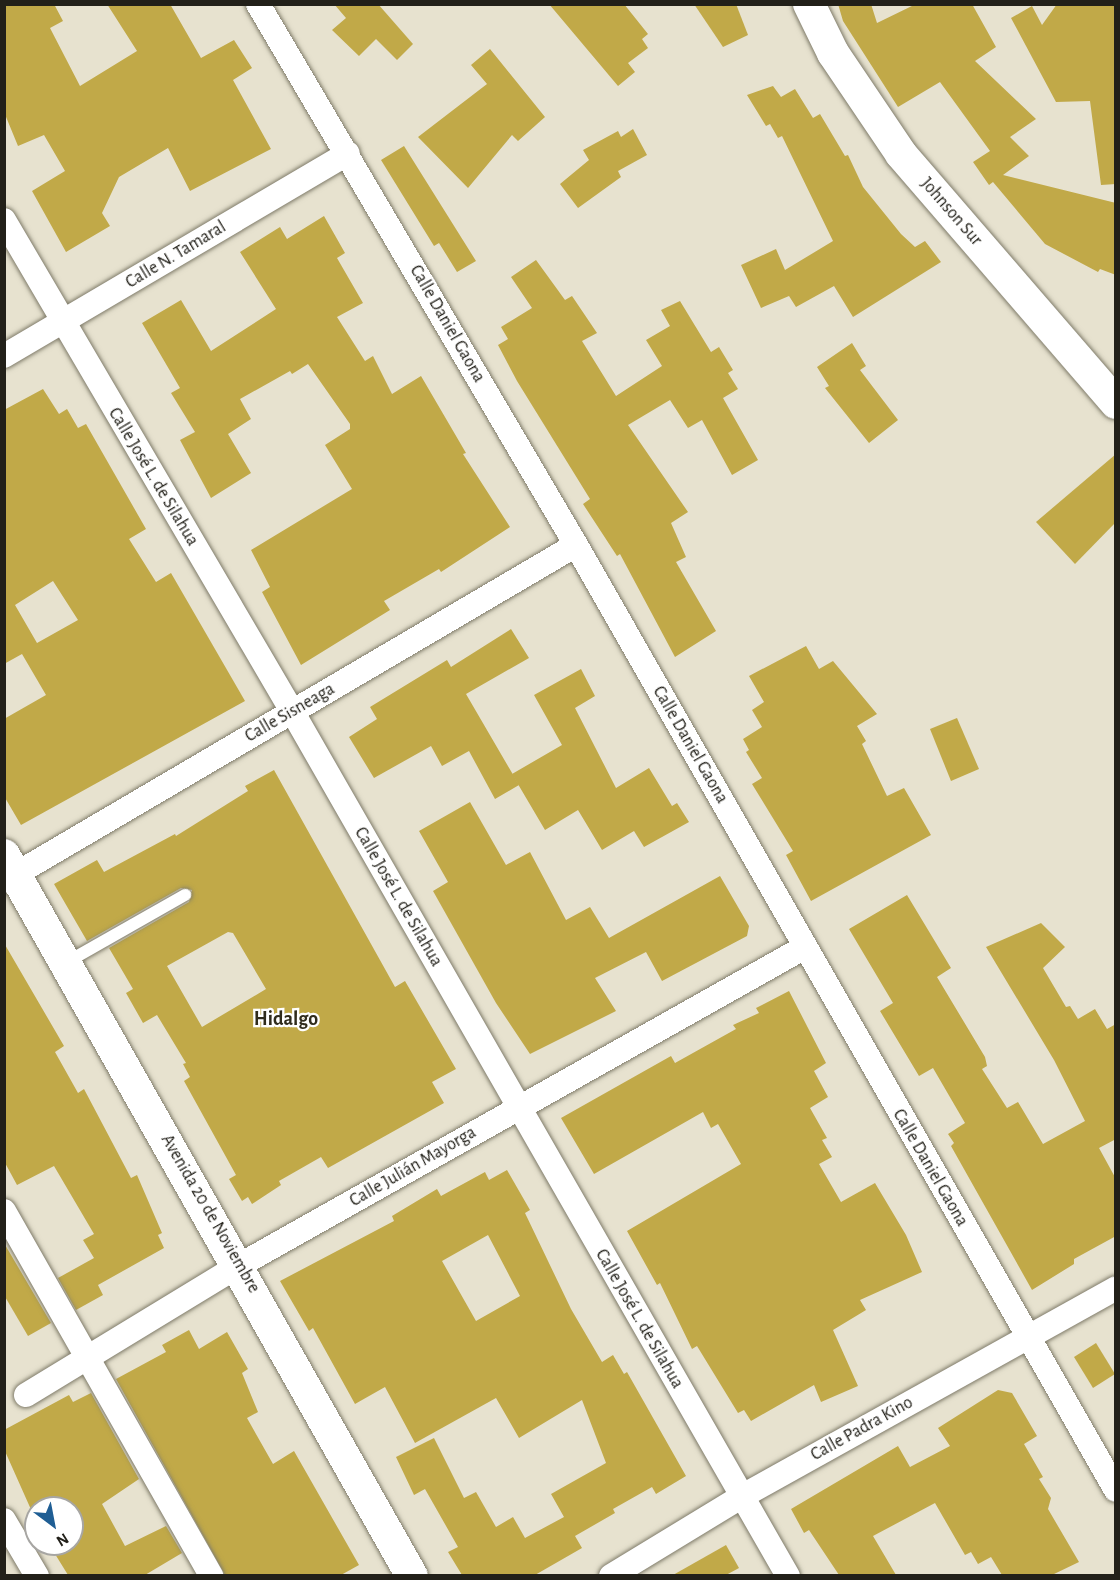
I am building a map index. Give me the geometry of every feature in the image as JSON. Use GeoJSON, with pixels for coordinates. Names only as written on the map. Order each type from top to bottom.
{"type":"FeatureCollection","features":[{"type":"Feature","properties":{"kind":"street","name":"Calle Daniel Gaona"},"geometry":{"type":"LineString","coordinates":[[258,4],[348,153],[576,545],[1116,1490]]}},
{"type":"Feature","properties":{"kind":"street","name":"Johnson Sur"},"geometry":{"type":"LineString","coordinates":[[809,4],[832,52],[901,154],[1114,397]]}},
{"type":"Feature","properties":{"kind":"street","name":"Calle N. Tamaral"},"geometry":{"type":"LineString","coordinates":[[4,356],[348,153]]}},
{"type":"Feature","properties":{"kind":"street","name":"Calle José L. de Silahua"},"geometry":{"type":"LineString","coordinates":[[4,220],[62,323],[292,711],[741,1497],[788,1575]]}},
{"type":"Feature","properties":{"kind":"street","name":"Calle Sisneaga"},"geometry":{"type":"LineString","coordinates":[[8,870],[292,711],[576,545]]}},
{"type":"Feature","properties":{"kind":"street","name":"Avenida 20 de Noviembre"},"geometry":{"type":"LineString","coordinates":[[8,870],[66,962],[240,1265],[412,1575]]}},
{"type":"Feature","properties":{"kind":"street","name":"Calle Julián Mayorga"},"geometry":{"type":"LineString","coordinates":[[26,1395],[87,1355],[240,1265],[805,947]]}},
{"type":"Feature","properties":{"kind":"street"},"geometry":{"type":"LineString","coordinates":[[4,1211],[212,1575]]}},
{"type":"Feature","properties":{"kind":"street","name":"Calle Padra Kino"},"geometry":{"type":"LineString","coordinates":[[611,1575],[741,1497],[1026,1336],[1116,1288]]}},
{"type":"Feature","properties":{"kind":"street"},"geometry":{"type":"LineString","coordinates":[[4,1520],[37,1575]]}},
{"type":"Feature","properties":{"kind":"lane"},"geometry":{"type":"LineString","coordinates":[[66,962],[185,895]]}},
{"type":"Feature","properties":{"kind":"building"},"geometry":{"type":"Polygon","coordinates":[[[4,4],[54,4],[63,21],[50,28],[80,86],[137,51],[107,4],[170,4],[201,58],[234,40],[252,68],[233,80],[271,149],[190,191],[168,148],[119,177],[102,213],[110,226],[66,252],[32,191],[65,171],[44,135],[18,146],[4,112],[4,4]]]}},
{"type":"Feature","properties":{"kind":"building"},"geometry":{"type":"Polygon","coordinates":[[[334,4],[378,4],[413,44],[397,60],[376,39],[359,56],[332,30],[346,18],[334,4]]]}},
{"type":"Feature","properties":{"kind":"building"},"geometry":{"type":"Polygon","coordinates":[[[549,4],[624,4],[648,34],[642,39],[648,48],[628,63],[635,72],[618,86],[549,4]]]}},
{"type":"Feature","properties":{"kind":"building"},"geometry":{"type":"Polygon","coordinates":[[[694,4],[736,4],[748,35],[723,47],[694,4]]]}},
{"type":"Feature","properties":{"kind":"building"},"geometry":{"type":"Polygon","coordinates":[[[838,4],[871,4],[877,23],[916,4],[972,4],[996,47],[975,61],[1036,119],[1010,137],[1029,156],[1003,175],[1116,203],[1116,275],[1100,269],[1098,272],[1045,244],[993,182],[989,185],[973,162],[990,151],[940,82],[898,107],[843,21],[838,4]]]}},
{"type":"Feature","properties":{"kind":"building"},"geometry":{"type":"Polygon","coordinates":[[[1057,4],[1116,4],[1116,184],[1101,185],[1090,101],[1056,102],[1011,18],[1032,6],[1042,25],[1057,4]]]}},
{"type":"Feature","properties":{"kind":"building"},"geometry":{"type":"Polygon","coordinates":[[[490,49],[545,117],[518,141],[512,135],[468,188],[418,137],[487,84],[471,65],[490,49]]]}},
{"type":"Feature","properties":{"kind":"building"},"geometry":{"type":"Polygon","coordinates":[[[773,86],[781,97],[795,89],[813,118],[820,114],[845,156],[848,155],[863,187],[901,234],[915,247],[925,241],[941,262],[853,317],[834,286],[796,307],[789,296],[761,308],[741,265],[776,249],[785,270],[833,241],[782,136],[778,138],[770,124],[766,126],[747,95],[773,86]]]}},
{"type":"Feature","properties":{"kind":"building"},"geometry":{"type":"Polygon","coordinates":[[[633,129],[647,155],[618,171],[621,177],[578,208],[560,184],[589,160],[583,150],[618,131],[621,137],[633,129]]]}},
{"type":"Feature","properties":{"kind":"building"},"geometry":{"type":"Polygon","coordinates":[[[404,146],[476,261],[457,272],[439,243],[434,246],[381,160],[404,146]]]}},
{"type":"Feature","properties":{"kind":"building"},"geometry":{"type":"Polygon","coordinates":[[[324,216],[345,253],[337,258],[363,303],[337,317],[365,361],[373,356],[392,394],[421,376],[466,453],[463,454],[510,527],[441,572],[439,569],[384,601],[390,610],[301,665],[262,592],[270,587],[251,550],[352,489],[325,445],[350,429],[350,424],[308,364],[292,374],[290,371],[240,399],[251,419],[228,434],[251,473],[211,498],[180,440],[195,432],[171,393],[180,388],[142,323],[181,300],[211,351],[276,309],[240,252],[280,227],[287,239],[324,216]]]}},
{"type":"Feature","properties":{"kind":"building"},"geometry":{"type":"Polygon","coordinates":[[[536,260],[565,300],[572,296],[597,333],[582,341],[616,396],[662,366],[646,340],[670,326],[661,310],[680,301],[711,352],[719,347],[733,370],[728,373],[738,389],[723,398],[758,460],[732,475],[702,420],[688,428],[670,400],[628,425],[688,512],[671,523],[686,557],[676,562],[716,631],[675,657],[620,554],[617,556],[583,504],[590,499],[517,381],[498,345],[508,339],[501,327],[532,308],[511,277],[536,260]]]}},
{"type":"Feature","properties":{"kind":"building"},"geometry":{"type":"Polygon","coordinates":[[[852,343],[866,366],[860,370],[898,420],[869,443],[825,388],[829,386],[817,367],[852,343]]]}},
{"type":"Feature","properties":{"kind":"building"},"geometry":{"type":"Polygon","coordinates":[[[43,389],[59,414],[67,409],[78,428],[86,424],[146,529],[129,539],[156,582],[171,573],[245,701],[21,825],[4,796],[4,719],[46,695],[22,654],[4,664],[4,410],[43,389]],[[53,581],[15,605],[37,643],[78,620],[53,581]]]}},
{"type":"Feature","properties":{"kind":"building"},"geometry":{"type":"Polygon","coordinates":[[[1116,454],[1116,522],[1075,564],[1036,522],[1116,454]]]}},
{"type":"Feature","properties":{"kind":"building"},"geometry":{"type":"Polygon","coordinates":[[[511,629],[529,658],[466,694],[519,785],[495,799],[469,751],[442,766],[431,746],[374,778],[349,737],[377,719],[370,707],[447,660],[451,667],[511,629]]]}},
{"type":"Feature","properties":{"kind":"building"},"geometry":{"type":"Polygon","coordinates":[[[806,646],[819,669],[833,661],[877,714],[857,726],[866,741],[862,744],[887,796],[904,788],[931,835],[811,901],[786,855],[793,851],[752,784],[762,778],[746,752],[749,750],[743,739],[762,727],[752,710],[764,702],[749,676],[806,646]]]}},
{"type":"Feature","properties":{"kind":"building"},"geometry":{"type":"Polygon","coordinates":[[[581,669],[595,696],[575,708],[616,788],[649,768],[672,806],[677,803],[689,822],[644,847],[634,831],[602,850],[578,810],[545,830],[512,774],[562,745],[534,695],[581,669]]]}},
{"type":"Feature","properties":{"kind":"building"},"geometry":{"type":"Polygon","coordinates":[[[957,718],[979,769],[951,781],[930,729],[957,718]]]}},
{"type":"Feature","properties":{"kind":"building"},"geometry":{"type":"Polygon","coordinates":[[[274,770],[395,987],[405,981],[456,1069],[432,1082],[444,1103],[328,1168],[321,1157],[279,1181],[281,1185],[252,1204],[248,1197],[242,1201],[229,1179],[236,1175],[184,1081],[190,1077],[183,1064],[186,1063],[157,1015],[143,1023],[126,993],[133,989],[109,948],[189,902],[192,890],[181,888],[87,941],[54,884],[97,860],[104,872],[175,834],[176,836],[248,791],[245,786],[274,770]],[[228,932],[167,966],[202,1027],[266,989],[233,933],[228,932]]]}},
{"type":"Feature","properties":{"kind":"building"},"geometry":{"type":"Polygon","coordinates":[[[470,802],[506,865],[530,852],[566,920],[590,907],[609,938],[720,876],[749,926],[747,936],[662,981],[646,952],[595,978],[616,1011],[530,1054],[496,1003],[433,891],[448,882],[419,831],[470,802]]]}},
{"type":"Feature","properties":{"kind":"building"},"geometry":{"type":"Polygon","coordinates":[[[907,895],[951,968],[937,977],[985,1057],[987,1066],[982,1069],[1007,1108],[1018,1102],[1043,1144],[1085,1121],[1054,1060],[986,947],[1041,923],[1065,947],[1043,968],[1066,1007],[1070,1006],[1078,1019],[1095,1009],[1107,1029],[1116,1024],[1116,1139],[1099,1148],[1116,1179],[1116,1236],[1074,1259],[1074,1264],[1032,1290],[951,1146],[954,1143],[948,1134],[965,1123],[933,1068],[919,1076],[880,1011],[893,1003],[849,929],[907,895]]]}},
{"type":"Feature","properties":{"kind":"building"},"geometry":{"type":"Polygon","coordinates":[[[4,943],[64,1046],[55,1052],[78,1093],[84,1089],[131,1178],[137,1175],[162,1233],[158,1235],[164,1248],[98,1285],[103,1295],[76,1310],[58,1278],[94,1258],[83,1240],[94,1234],[54,1166],[17,1185],[4,1161],[4,943]]]}},
{"type":"Feature","properties":{"kind":"building"},"geometry":{"type":"Polygon","coordinates":[[[789,991],[826,1063],[814,1071],[828,1097],[810,1108],[827,1138],[822,1140],[832,1157],[819,1164],[841,1202],[875,1183],[906,1235],[922,1272],[860,1300],[866,1310],[833,1330],[858,1386],[821,1402],[814,1385],[751,1421],[744,1410],[738,1413],[697,1346],[692,1349],[660,1283],[657,1285],[627,1231],[741,1164],[718,1124],[711,1128],[703,1112],[594,1174],[561,1118],[671,1056],[675,1063],[736,1029],[733,1025],[759,1013],[756,1008],[789,991]]]}},
{"type":"Feature","properties":{"kind":"building"},"geometry":{"type":"Polygon","coordinates":[[[507,1170],[530,1210],[525,1213],[571,1309],[602,1362],[613,1355],[624,1374],[627,1372],[686,1476],[656,1494],[652,1487],[613,1509],[615,1513],[575,1536],[582,1548],[535,1575],[462,1575],[448,1552],[458,1547],[425,1489],[414,1495],[396,1457],[434,1438],[464,1498],[476,1492],[496,1527],[513,1517],[525,1538],[564,1517],[551,1494],[606,1463],[582,1400],[519,1438],[496,1398],[415,1443],[385,1387],[355,1404],[313,1328],[309,1331],[280,1281],[394,1221],[392,1216],[437,1189],[441,1196],[485,1172],[489,1180],[507,1170]],[[488,1235],[442,1261],[476,1321],[520,1296],[488,1235]]]}},
{"type":"Feature","properties":{"kind":"building"},"geometry":{"type":"Polygon","coordinates":[[[4,1243],[51,1323],[28,1336],[4,1295],[4,1243]]]}},
{"type":"Feature","properties":{"kind":"building"},"geometry":{"type":"Polygon","coordinates":[[[189,1330],[199,1349],[227,1332],[248,1369],[242,1373],[258,1412],[247,1418],[273,1464],[294,1451],[359,1565],[341,1575],[225,1575],[116,1379],[166,1352],[162,1345],[189,1330]]]}},
{"type":"Feature","properties":{"kind":"building"},"geometry":{"type":"Polygon","coordinates":[[[1096,1343],[1115,1374],[1093,1388],[1074,1357],[1096,1343]]]}},
{"type":"Feature","properties":{"kind":"building"},"geometry":{"type":"Polygon","coordinates":[[[998,1390],[1012,1393],[1037,1436],[1024,1444],[1043,1477],[1039,1479],[1051,1498],[1048,1509],[1079,1562],[1052,1575],[1002,1575],[991,1557],[978,1564],[971,1552],[965,1555],[935,1503],[873,1536],[896,1575],[839,1575],[809,1530],[804,1533],[791,1509],[898,1446],[910,1467],[950,1446],[938,1428],[998,1390]]]}},
{"type":"Feature","properties":{"kind":"building"},"geometry":{"type":"Polygon","coordinates":[[[91,1393],[139,1479],[102,1504],[125,1546],[166,1526],[182,1553],[145,1575],[68,1575],[56,1556],[84,1556],[84,1496],[25,1496],[4,1449],[4,1430],[69,1395],[73,1402],[91,1393]]]}},
{"type":"Feature","properties":{"kind":"building"},"geometry":{"type":"Polygon","coordinates":[[[726,1545],[739,1568],[726,1575],[673,1575],[726,1545]]]}},
{"type":"Feature","properties":{"kind":"district","name":"Hidalgo"},"geometry":{"type":"Point","coordinates":[286,1019]}}]}
